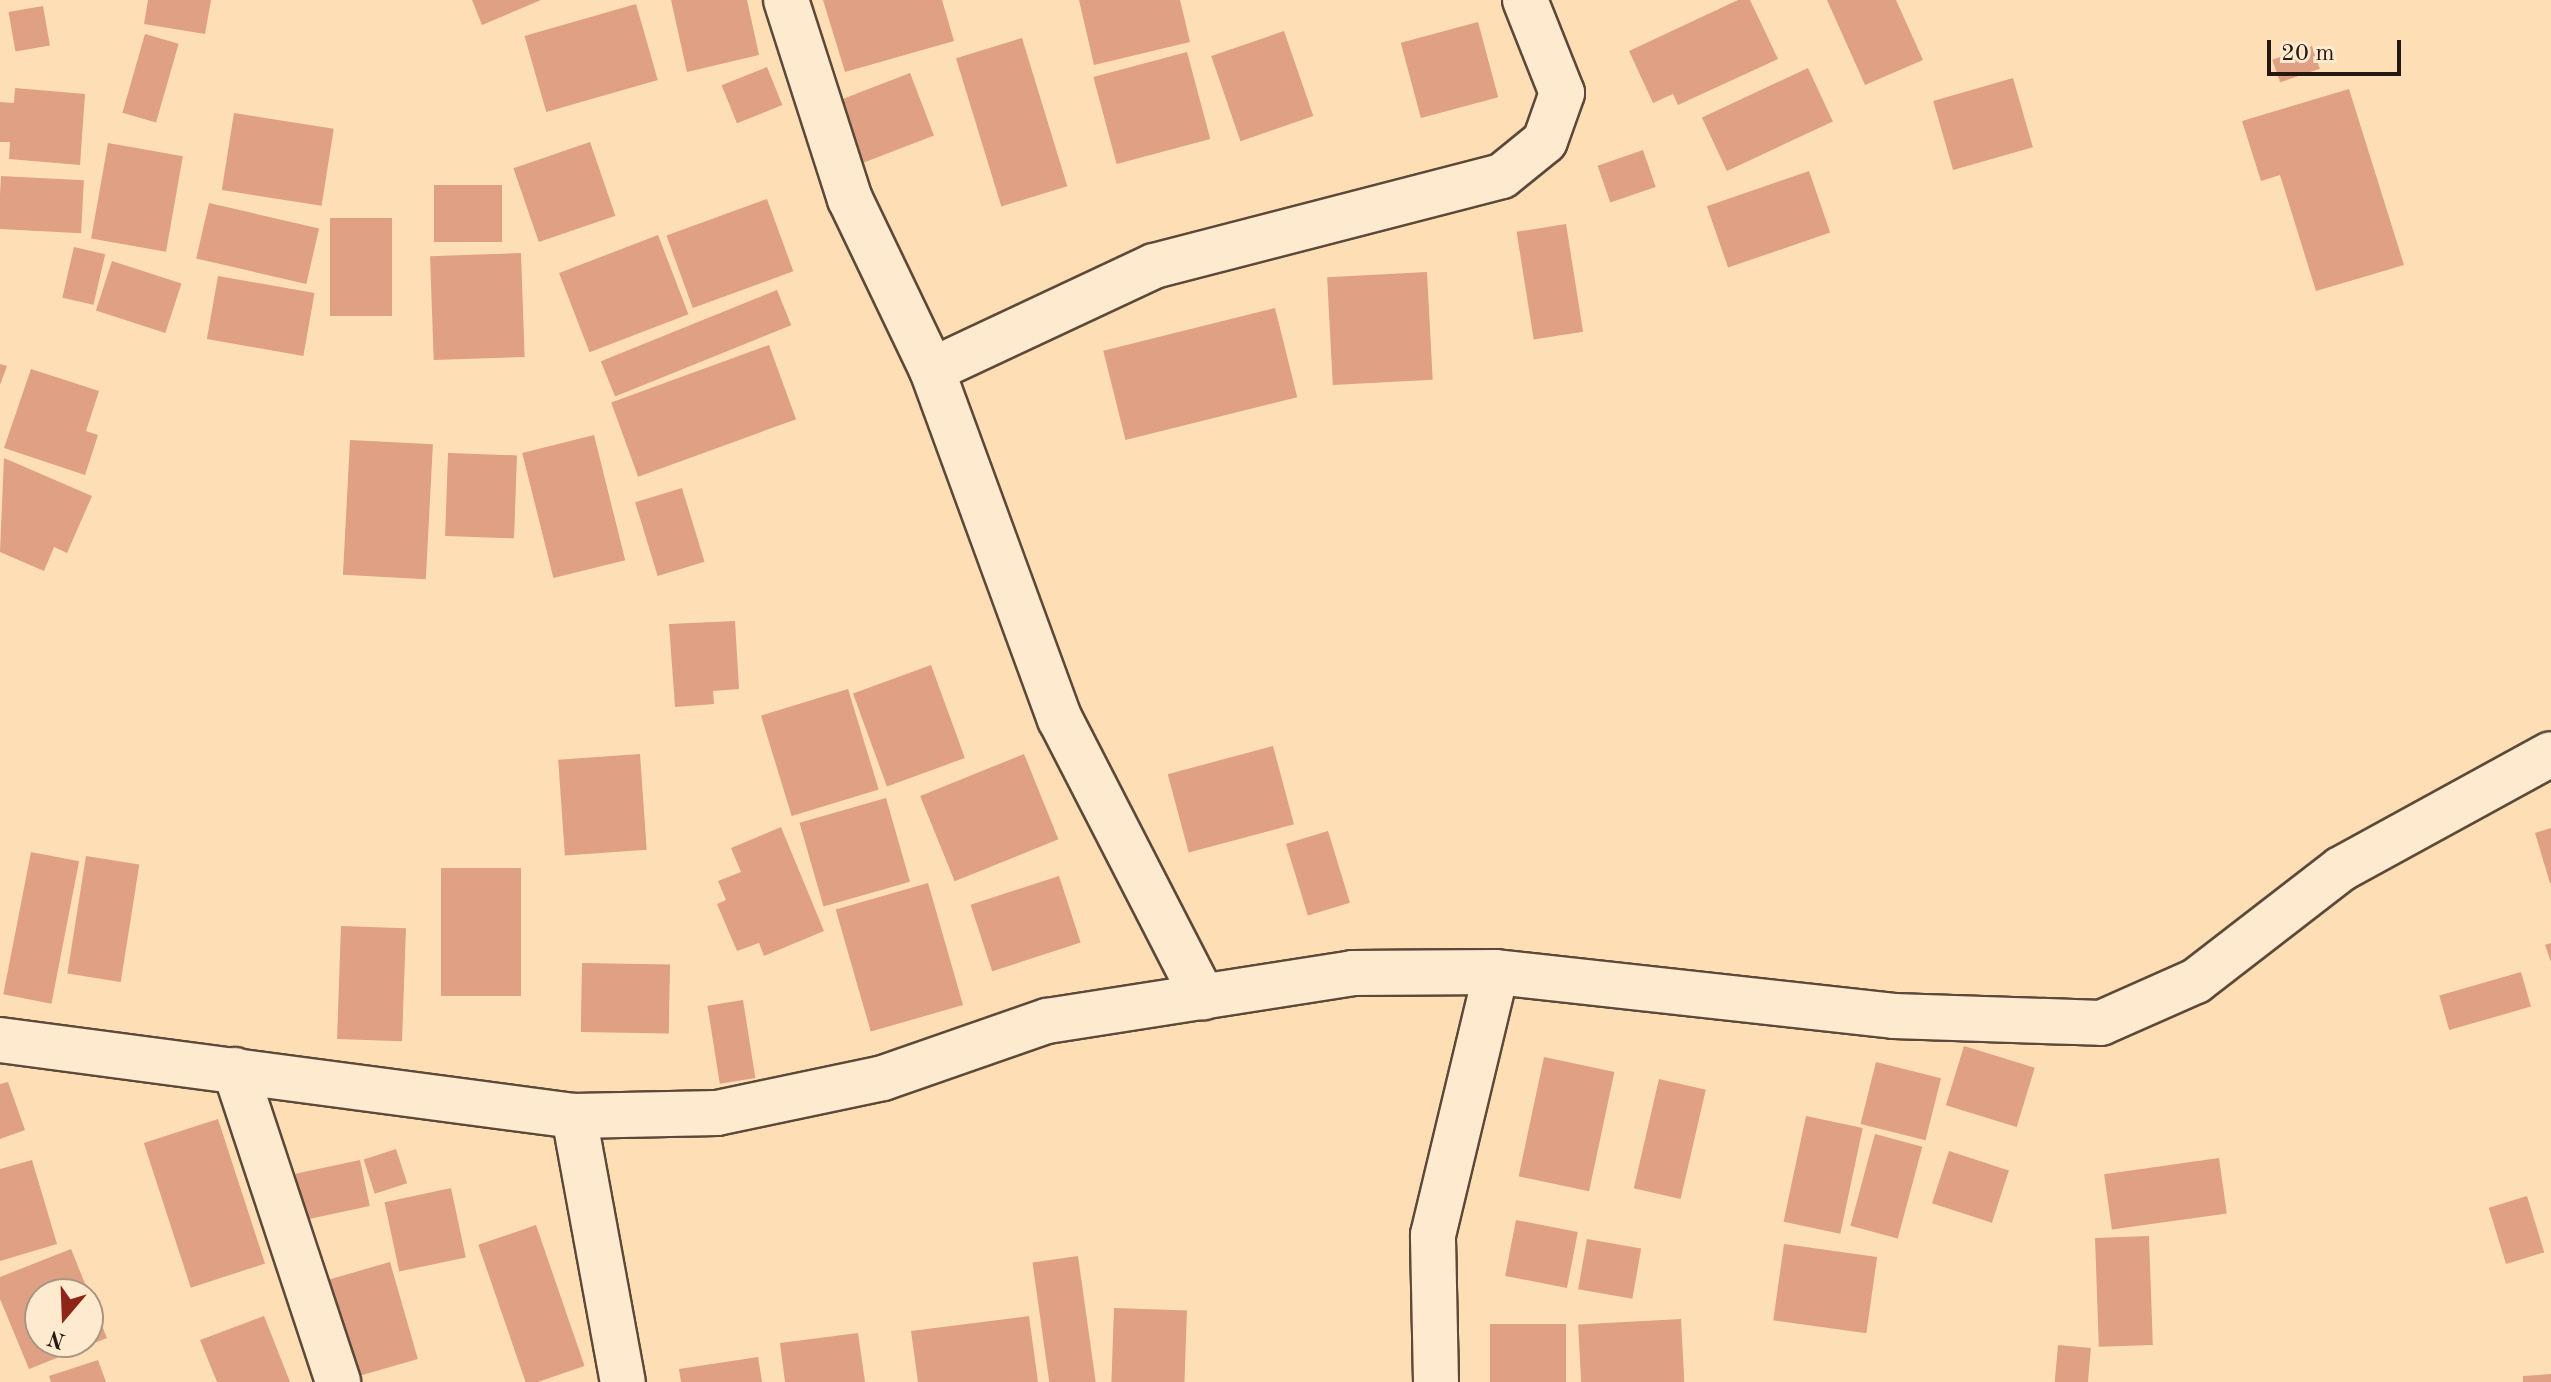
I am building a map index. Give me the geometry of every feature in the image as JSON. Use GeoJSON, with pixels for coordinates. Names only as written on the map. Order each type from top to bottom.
{"type":"FeatureCollection","features":[{"type":"Feature","properties":{"kind":"street"},"geometry":{"type":"LineString","coordinates":[[786,0],[850,199],[932,370],[1060,719],[1203,997]]}},
{"type":"Feature","properties":{"kind":"street"},"geometry":{"type":"LineString","coordinates":[[932,370],[1154,266],[1502,176],[1545,141],[1562,93],[1525,0]]}},
{"type":"Feature","properties":{"kind":"street"},"geometry":{"type":"LineString","coordinates":[[0,1040],[574,1116],[717,1113],[883,1078],[1047,1021],[1352,973],[1496,972],[1894,1016],[2101,1023],[2196,981],[2341,869],[2551,754]]}},
{"type":"Feature","properties":{"kind":"street"},"geometry":{"type":"LineString","coordinates":[[1436,1382],[1433,1235],[1496,972]]}},
{"type":"Feature","properties":{"kind":"street"},"geometry":{"type":"LineString","coordinates":[[235,1070],[338,1382]]}},
{"type":"Feature","properties":{"kind":"street"},"geometry":{"type":"LineString","coordinates":[[574,1116],[623,1382]]}},
{"type":"Feature","properties":{"kind":"building"},"geometry":{"type":"Polygon","coordinates":[[[148,0],[211,0],[205,34],[144,24],[148,0]]]}},
{"type":"Feature","properties":{"kind":"building"},"geometry":{"type":"Polygon","coordinates":[[[472,0],[541,0],[482,25],[472,0]]]}},
{"type":"Feature","properties":{"kind":"building"},"geometry":{"type":"Polygon","coordinates":[[[671,0],[747,0],[759,55],[687,72],[671,0]]]}},
{"type":"Feature","properties":{"kind":"building"},"geometry":{"type":"Polygon","coordinates":[[[823,0],[942,0],[954,41],[845,72],[823,0]]]}},
{"type":"Feature","properties":{"kind":"building"},"geometry":{"type":"Polygon","coordinates":[[[1079,0],[1180,0],[1190,42],[1094,65],[1079,0]]]}},
{"type":"Feature","properties":{"kind":"building"},"geometry":{"type":"Polygon","coordinates":[[[1738,0],[1750,0],[1778,59],[1678,105],[1673,94],[1653,103],[1629,51],[1738,0]]]}},
{"type":"Feature","properties":{"kind":"building"},"geometry":{"type":"Polygon","coordinates":[[[1827,0],[1896,0],[1923,60],[1865,85],[1827,0]]]}},
{"type":"Feature","properties":{"kind":"building"},"geometry":{"type":"Polygon","coordinates":[[[636,4],[658,80],[546,112],[524,36],[636,4]]]}},
{"type":"Feature","properties":{"kind":"building"},"geometry":{"type":"Polygon","coordinates":[[[43,6],[50,45],[15,51],[9,12],[43,6]]]}},
{"type":"Feature","properties":{"kind":"building"},"geometry":{"type":"Polygon","coordinates":[[[1478,22],[1498,97],[1421,118],[1401,43],[1478,22]]]}},
{"type":"Feature","properties":{"kind":"building"},"geometry":{"type":"Polygon","coordinates":[[[1284,31],[1313,116],[1240,141],[1211,56],[1284,31]]]}},
{"type":"Feature","properties":{"kind":"building"},"geometry":{"type":"Polygon","coordinates":[[[145,34],[179,44],[156,122],[122,113],[145,34]]]}},
{"type":"Feature","properties":{"kind":"building"},"geometry":{"type":"Polygon","coordinates":[[[1022,38],[1067,186],[1001,206],[956,58],[1022,38]]]}},
{"type":"Feature","properties":{"kind":"building"},"geometry":{"type":"Polygon","coordinates":[[[2312,46],[2320,69],[2280,82],[2272,60],[2312,46]]]}},
{"type":"Feature","properties":{"kind":"building"},"geometry":{"type":"Polygon","coordinates":[[[1187,52],[1210,139],[1117,164],[1093,77],[1187,52]]]}},
{"type":"Feature","properties":{"kind":"building"},"geometry":{"type":"Polygon","coordinates":[[[767,67],[782,105],[737,123],[722,85],[767,67]]]}},
{"type":"Feature","properties":{"kind":"building"},"geometry":{"type":"Polygon","coordinates":[[[1808,68],[1833,121],[1727,171],[1702,117],[1808,68]]]}},
{"type":"Feature","properties":{"kind":"building"},"geometry":{"type":"Polygon","coordinates":[[[910,73],[934,136],[864,162],[840,100],[910,73]]]}},
{"type":"Feature","properties":{"kind":"building"},"geometry":{"type":"Polygon","coordinates":[[[2013,78],[2033,147],[1953,170],[1933,101],[2013,78]]]}},
{"type":"Feature","properties":{"kind":"building"},"geometry":{"type":"Polygon","coordinates":[[[15,88],[85,94],[80,165],[9,159],[10,142],[0,142],[0,102],[14,103],[15,88]]]}},
{"type":"Feature","properties":{"kind":"building"},"geometry":{"type":"Polygon","coordinates":[[[2349,89],[2404,265],[2316,291],[2280,175],[2261,181],[2242,121],[2349,89]]]}},
{"type":"Feature","properties":{"kind":"building"},"geometry":{"type":"Polygon","coordinates":[[[234,113],[334,129],[322,206],[222,190],[234,113]]]}},
{"type":"Feature","properties":{"kind":"building"},"geometry":{"type":"Polygon","coordinates":[[[590,142],[615,216],[539,242],[513,168],[590,142]]]}},
{"type":"Feature","properties":{"kind":"building"},"geometry":{"type":"Polygon","coordinates":[[[108,143],[183,156],[166,252],[91,239],[108,143]]]}},
{"type":"Feature","properties":{"kind":"building"},"geometry":{"type":"Polygon","coordinates":[[[1643,150],[1656,187],[1610,203],[1598,166],[1643,150]]]}},
{"type":"Feature","properties":{"kind":"building"},"geometry":{"type":"Polygon","coordinates":[[[1809,171],[1830,232],[1728,268],[1707,206],[1809,171]]]}},
{"type":"Feature","properties":{"kind":"building"},"geometry":{"type":"Polygon","coordinates":[[[1,176],[84,180],[81,233],[0,229],[1,176]]]}},
{"type":"Feature","properties":{"kind":"building"},"geometry":{"type":"Polygon","coordinates":[[[434,185],[502,185],[502,242],[434,242],[434,185]]]}},
{"type":"Feature","properties":{"kind":"building"},"geometry":{"type":"Polygon","coordinates":[[[767,199],[793,271],[693,308],[666,236],[767,199]]]}},
{"type":"Feature","properties":{"kind":"building"},"geometry":{"type":"Polygon","coordinates":[[[209,203],[319,228],[306,284],[196,259],[209,203]]]}},
{"type":"Feature","properties":{"kind":"building"},"geometry":{"type":"Polygon","coordinates":[[[330,218],[392,218],[392,316],[330,316],[330,218]]]}},
{"type":"Feature","properties":{"kind":"building"},"geometry":{"type":"Polygon","coordinates":[[[1566,224],[1583,332],[1534,339],[1517,232],[1566,224]]]}},
{"type":"Feature","properties":{"kind":"building"},"geometry":{"type":"Polygon","coordinates":[[[658,235],[688,314],[590,352],[559,273],[658,235]]]}},
{"type":"Feature","properties":{"kind":"building"},"geometry":{"type":"Polygon","coordinates":[[[74,247],[105,254],[93,305],[62,298],[74,247]]]}},
{"type":"Feature","properties":{"kind":"building"},"geometry":{"type":"Polygon","coordinates":[[[521,253],[525,357],[434,360],[430,256],[521,253]]]}},
{"type":"Feature","properties":{"kind":"building"},"geometry":{"type":"Polygon","coordinates":[[[112,261],[181,284],[165,333],[96,310],[112,261]]]}},
{"type":"Feature","properties":{"kind":"building"},"geometry":{"type":"Polygon","coordinates":[[[1427,272],[1433,380],[1333,385],[1327,277],[1427,272]]]}},
{"type":"Feature","properties":{"kind":"building"},"geometry":{"type":"Polygon","coordinates":[[[218,276],[315,293],[303,356],[207,339],[218,276]]]}},
{"type":"Feature","properties":{"kind":"building"},"geometry":{"type":"Polygon","coordinates":[[[777,290],[791,325],[615,396],[601,361],[777,290]]]}},
{"type":"Feature","properties":{"kind":"building"},"geometry":{"type":"Polygon","coordinates":[[[1275,308],[1297,397],[1126,440],[1103,351],[1275,308]]]}},
{"type":"Feature","properties":{"kind":"building"},"geometry":{"type":"Polygon","coordinates":[[[769,345],[796,419],[638,477],[611,402],[769,345]]]}},
{"type":"Feature","properties":{"kind":"building"},"geometry":{"type":"Polygon","coordinates":[[[0,364],[7,366],[0,385],[0,364]]]}},
{"type":"Feature","properties":{"kind":"building"},"geometry":{"type":"Polygon","coordinates":[[[31,369],[99,391],[86,431],[98,435],[85,475],[4,448],[31,369]]]}},
{"type":"Feature","properties":{"kind":"building"},"geometry":{"type":"Polygon","coordinates":[[[594,435],[625,560],[553,578],[522,453],[594,435]]]}},
{"type":"Feature","properties":{"kind":"building"},"geometry":{"type":"Polygon","coordinates":[[[350,440],[433,444],[426,579],[343,575],[350,440]]]}},
{"type":"Feature","properties":{"kind":"building"},"geometry":{"type":"Polygon","coordinates":[[[448,453],[517,455],[514,538],[445,536],[448,453]]]}},
{"type":"Feature","properties":{"kind":"building"},"geometry":{"type":"Polygon","coordinates":[[[4,458],[92,496],[67,553],[54,547],[44,571],[0,552],[4,458]]]}},
{"type":"Feature","properties":{"kind":"building"},"geometry":{"type":"Polygon","coordinates":[[[682,488],[705,562],[658,576],[635,502],[682,488]]]}},
{"type":"Feature","properties":{"kind":"building"},"geometry":{"type":"Polygon","coordinates":[[[735,621],[739,689],[713,691],[714,704],[675,707],[669,624],[735,621]]]}},
{"type":"Feature","properties":{"kind":"building"},"geometry":{"type":"Polygon","coordinates":[[[931,665],[965,758],[887,786],[853,693],[931,665]]]}},
{"type":"Feature","properties":{"kind":"building"},"geometry":{"type":"Polygon","coordinates":[[[848,689],[879,789],[792,816],[761,716],[848,689]]]}},
{"type":"Feature","properties":{"kind":"building"},"geometry":{"type":"Polygon","coordinates":[[[1273,746],[1294,824],[1189,852],[1168,774],[1273,746]]]}},
{"type":"Feature","properties":{"kind":"building"},"geometry":{"type":"Polygon","coordinates":[[[640,754],[647,850],[565,855],[558,760],[640,754]]]}},
{"type":"Feature","properties":{"kind":"building"},"geometry":{"type":"Polygon","coordinates":[[[1024,754],[1058,839],[955,881],[920,796],[1024,754]]]}},
{"type":"Feature","properties":{"kind":"building"},"geometry":{"type":"Polygon","coordinates":[[[886,798],[910,882],[823,906],[799,823],[886,798]]]}},
{"type":"Feature","properties":{"kind":"building"},"geometry":{"type":"Polygon","coordinates":[[[781,827],[824,931],[764,956],[759,943],[737,951],[717,904],[726,900],[718,881],[741,872],[731,848],[781,827]]]}},
{"type":"Feature","properties":{"kind":"building"},"geometry":{"type":"Polygon","coordinates":[[[2551,828],[2551,883],[2550,883],[2535,833],[2551,828]]]}},
{"type":"Feature","properties":{"kind":"building"},"geometry":{"type":"Polygon","coordinates":[[[1328,831],[1350,903],[1308,916],[1286,844],[1328,831]]]}},
{"type":"Feature","properties":{"kind":"building"},"geometry":{"type":"Polygon","coordinates":[[[31,852],[79,861],[51,1004],[3,994],[31,852]]]}},
{"type":"Feature","properties":{"kind":"building"},"geometry":{"type":"Polygon","coordinates":[[[86,856],[139,864],[121,982],[67,974],[86,856]]]}},
{"type":"Feature","properties":{"kind":"building"},"geometry":{"type":"Polygon","coordinates":[[[441,868],[521,868],[521,996],[441,996],[441,868]]]}},
{"type":"Feature","properties":{"kind":"building"},"geometry":{"type":"Polygon","coordinates":[[[1059,876],[1081,943],[992,971],[971,905],[1059,876]]]}},
{"type":"Feature","properties":{"kind":"building"},"geometry":{"type":"Polygon","coordinates":[[[928,883],[963,1005],[871,1032],[836,909],[928,883]]]}},
{"type":"Feature","properties":{"kind":"building"},"geometry":{"type":"Polygon","coordinates":[[[341,926],[406,928],[402,1041],[337,1039],[341,926]]]}},
{"type":"Feature","properties":{"kind":"building"},"geometry":{"type":"Polygon","coordinates":[[[2551,943],[2551,962],[2545,945],[2551,943]]]}},
{"type":"Feature","properties":{"kind":"building"},"geometry":{"type":"Polygon","coordinates":[[[582,963],[670,965],[669,1034],[581,1032],[582,963]]]}},
{"type":"Feature","properties":{"kind":"building"},"geometry":{"type":"Polygon","coordinates":[[[2521,972],[2531,1007],[2449,1030],[2439,995],[2521,972]]]}},
{"type":"Feature","properties":{"kind":"building"},"geometry":{"type":"Polygon","coordinates":[[[743,1000],[755,1078],[720,1084],[707,1006],[743,1000]]]}},
{"type":"Feature","properties":{"kind":"building"},"geometry":{"type":"Polygon","coordinates":[[[1964,1046],[2035,1068],[2017,1127],[1946,1105],[1964,1046]]]}},
{"type":"Feature","properties":{"kind":"building"},"geometry":{"type":"Polygon","coordinates":[[[1544,1057],[1614,1072],[1589,1191],[1519,1176],[1544,1057]]]}},
{"type":"Feature","properties":{"kind":"building"},"geometry":{"type":"Polygon","coordinates":[[[1876,1062],[1941,1078],[1926,1140],[1861,1124],[1876,1062]]]}},
{"type":"Feature","properties":{"kind":"building"},"geometry":{"type":"Polygon","coordinates":[[[1659,1079],[1706,1090],[1681,1199],[1634,1188],[1659,1079]]]}},
{"type":"Feature","properties":{"kind":"building"},"geometry":{"type":"Polygon","coordinates":[[[8,1082],[25,1130],[0,1139],[0,1084],[8,1082]]]}},
{"type":"Feature","properties":{"kind":"building"},"geometry":{"type":"Polygon","coordinates":[[[1806,1116],[1863,1128],[1840,1234],[1784,1222],[1806,1116]]]}},
{"type":"Feature","properties":{"kind":"building"},"geometry":{"type":"Polygon","coordinates":[[[218,1119],[265,1264],[191,1288],[144,1143],[218,1119]]]}},
{"type":"Feature","properties":{"kind":"building"},"geometry":{"type":"Polygon","coordinates":[[[1875,1134],[1922,1147],[1898,1238],[1850,1226],[1875,1134]]]}},
{"type":"Feature","properties":{"kind":"building"},"geometry":{"type":"Polygon","coordinates":[[[396,1149],[407,1183],[375,1194],[364,1160],[396,1149]]]}},
{"type":"Feature","properties":{"kind":"building"},"geometry":{"type":"Polygon","coordinates":[[[1949,1151],[2009,1170],[1992,1223],[1932,1203],[1949,1151]]]}},
{"type":"Feature","properties":{"kind":"building"},"geometry":{"type":"Polygon","coordinates":[[[2219,1158],[2227,1213],[2112,1230],[2104,1174],[2219,1158]]]}},
{"type":"Feature","properties":{"kind":"building"},"geometry":{"type":"Polygon","coordinates":[[[32,1160],[57,1244],[0,1261],[0,1169],[32,1160]]]}},
{"type":"Feature","properties":{"kind":"building"},"geometry":{"type":"Polygon","coordinates":[[[360,1160],[370,1206],[305,1220],[295,1174],[360,1160]]]}},
{"type":"Feature","properties":{"kind":"building"},"geometry":{"type":"Polygon","coordinates":[[[451,1188],[466,1257],[399,1272],[384,1202],[451,1188]]]}},
{"type":"Feature","properties":{"kind":"building"},"geometry":{"type":"Polygon","coordinates":[[[2527,1196],[2544,1252],[2506,1264],[2489,1208],[2527,1196]]]}},
{"type":"Feature","properties":{"kind":"building"},"geometry":{"type":"Polygon","coordinates":[[[1516,1220],[1578,1232],[1567,1288],[1505,1276],[1516,1220]]]}},
{"type":"Feature","properties":{"kind":"building"},"geometry":{"type":"Polygon","coordinates":[[[536,1225],[585,1366],[538,1382],[526,1382],[478,1245],[536,1225]]]}},
{"type":"Feature","properties":{"kind":"building"},"geometry":{"type":"Polygon","coordinates":[[[2149,1236],[2153,1345],[2099,1347],[2095,1238],[2149,1236]]]}},
{"type":"Feature","properties":{"kind":"building"},"geometry":{"type":"Polygon","coordinates":[[[1587,1239],[1641,1249],[1632,1299],[1578,1289],[1587,1239]]]}},
{"type":"Feature","properties":{"kind":"building"},"geometry":{"type":"Polygon","coordinates":[[[1784,1244],[1877,1257],[1866,1333],[1773,1320],[1784,1244]]]}},
{"type":"Feature","properties":{"kind":"building"},"geometry":{"type":"Polygon","coordinates":[[[71,1249],[83,1278],[24,1278],[24,1357],[0,1299],[0,1277],[71,1249]]]}},
{"type":"Feature","properties":{"kind":"building"},"geometry":{"type":"Polygon","coordinates":[[[1078,1256],[1096,1382],[1049,1382],[1032,1262],[1078,1256]]]}},
{"type":"Feature","properties":{"kind":"building"},"geometry":{"type":"Polygon","coordinates":[[[390,1262],[418,1359],[355,1377],[328,1280],[390,1262]]]}},
{"type":"Feature","properties":{"kind":"building"},"geometry":{"type":"Polygon","coordinates":[[[1114,1308],[1187,1311],[1184,1382],[1111,1382],[1114,1308]]]}},
{"type":"Feature","properties":{"kind":"building"},"geometry":{"type":"Polygon","coordinates":[[[264,1316],[290,1382],[217,1382],[200,1340],[264,1316]]]}},
{"type":"Feature","properties":{"kind":"building"},"geometry":{"type":"Polygon","coordinates":[[[1029,1316],[1038,1382],[918,1382],[911,1331],[1029,1316]]]}},
{"type":"Feature","properties":{"kind":"building"},"geometry":{"type":"Polygon","coordinates":[[[1681,1319],[1684,1382],[1581,1382],[1578,1324],[1681,1319]]]}},
{"type":"Feature","properties":{"kind":"building"},"geometry":{"type":"Polygon","coordinates":[[[1490,1324],[1566,1324],[1566,1382],[1490,1382],[1490,1324]]]}},
{"type":"Feature","properties":{"kind":"building"},"geometry":{"type":"Polygon","coordinates":[[[858,1333],[865,1382],[785,1382],[780,1343],[858,1333]]]}},
{"type":"Feature","properties":{"kind":"building"},"geometry":{"type":"Polygon","coordinates":[[[2058,1345],[2091,1348],[2088,1382],[2055,1382],[2058,1345]]]}},
{"type":"Feature","properties":{"kind":"building"},"geometry":{"type":"Polygon","coordinates":[[[758,1357],[762,1382],[681,1382],[679,1369],[758,1357]]]}},
{"type":"Feature","properties":{"kind":"building"},"geometry":{"type":"Polygon","coordinates":[[[24,1358],[57,1358],[29,1369],[24,1358]]]}},
{"type":"Feature","properties":{"kind":"building"},"geometry":{"type":"Polygon","coordinates":[[[98,1360],[106,1382],[51,1382],[49,1376],[98,1360]]]}},
{"type":"Feature","properties":{"kind":"building"},"geometry":{"type":"Polygon","coordinates":[[[2551,1374],[2551,1382],[2523,1382],[2523,1376],[2551,1374]]]}}]}
